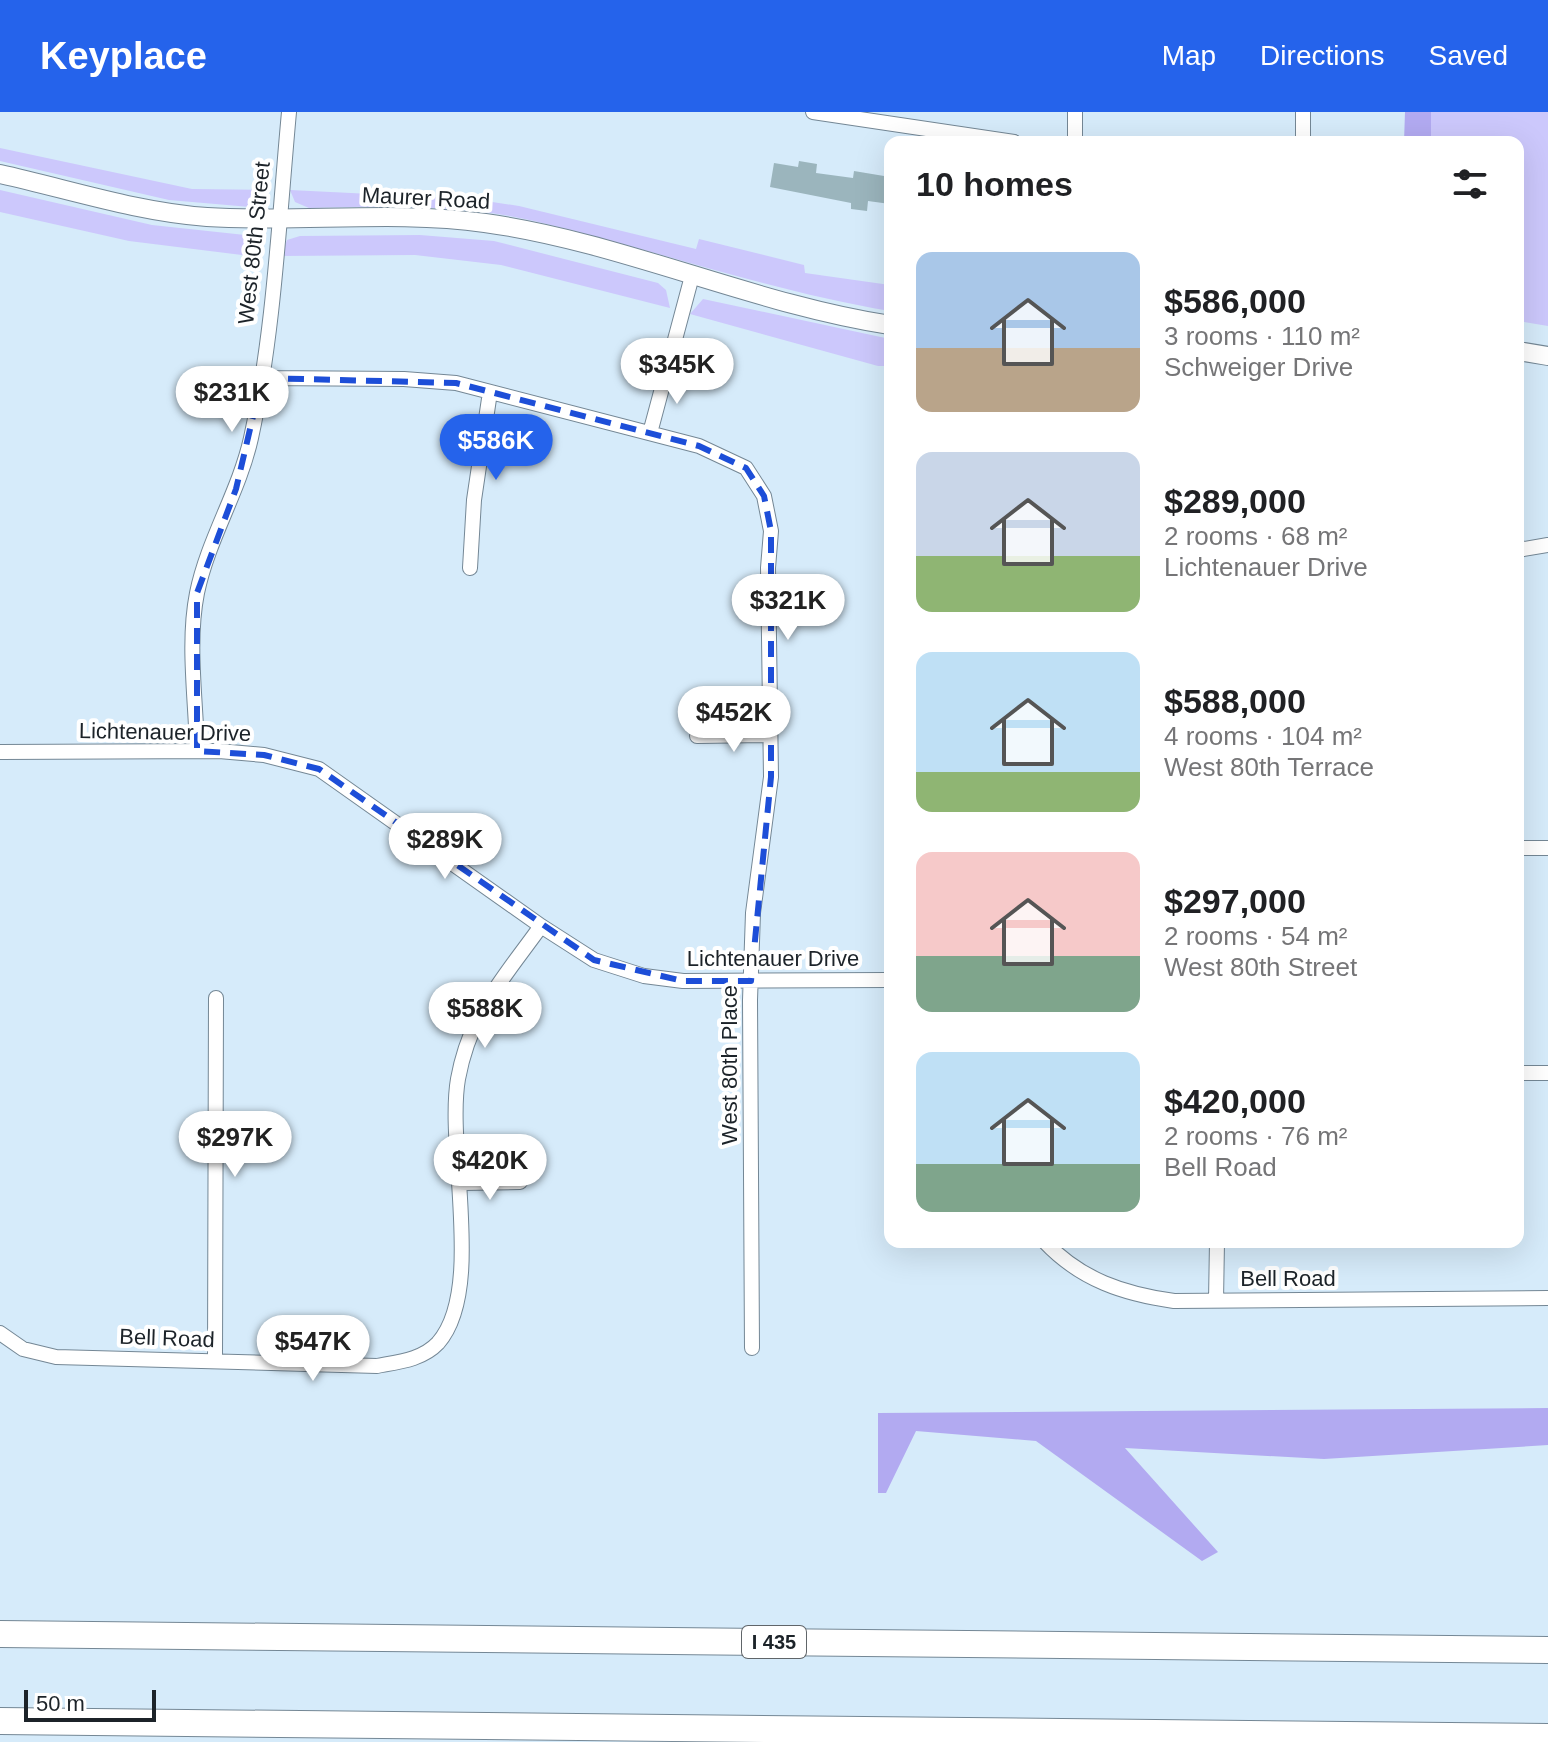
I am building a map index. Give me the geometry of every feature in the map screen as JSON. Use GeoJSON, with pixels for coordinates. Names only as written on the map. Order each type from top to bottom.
{"type":"FeatureCollection","features":[{"type":"Feature","properties":{"kind":"highway","name":"I 435"},"geometry":{"type":"LineString","coordinates":[[0,1634],[1548,1650]]}},
{"type":"Feature","properties":{"kind":"highway"},"geometry":{"type":"LineString","coordinates":[[0,1721],[1548,1737]]}},
{"type":"Feature","properties":{"kind":"street","name":"West 80th Street"},"geometry":{"type":"LineString","coordinates":[[197,751],[194,624],[197,593],[216,530],[236,489],[251,440],[262,378],[289,112]]}},
{"type":"Feature","properties":{"kind":"street"},"geometry":{"type":"LineString","coordinates":[[813,112],[974,136]]}},
{"type":"Feature","properties":{"kind":"street"},"geometry":{"type":"LineString","coordinates":[[1075,112],[1075,136]]}},
{"type":"Feature","properties":{"kind":"street"},"geometry":{"type":"LineString","coordinates":[[1303,112],[1303,136]]}},
{"type":"Feature","properties":{"kind":"street","name":"Maurer Road"},"geometry":{"type":"LineString","coordinates":[[0,174],[148,209],[207,217],[484,223],[884,324]]}},
{"type":"Feature","properties":{"kind":"street"},"geometry":{"type":"LineString","coordinates":[[650,433],[692,276]]}},
{"type":"Feature","properties":{"kind":"street"},"geometry":{"type":"LineString","coordinates":[[1524,352],[1548,356]]}},
{"type":"Feature","properties":{"kind":"street","name":"West 80th Place"},"geometry":{"type":"LineString","coordinates":[[262,378],[404,379],[456,383],[699,446],[746,468],[764,496],[771,531],[768,568],[771,777],[753,913],[752,1348]]}},
{"type":"Feature","properties":{"kind":"street"},"geometry":{"type":"LineString","coordinates":[[470,568],[474,500],[490,392]]}},
{"type":"Feature","properties":{"kind":"street"},"geometry":{"type":"LineString","coordinates":[[1524,549],[1548,545]]}},
{"type":"Feature","properties":{"kind":"street"},"geometry":{"type":"LineString","coordinates":[[697,736],[770,735]]}},
{"type":"Feature","properties":{"kind":"street","name":"Lichtenauer Drive"},"geometry":{"type":"LineString","coordinates":[[0,752],[197,751],[264,755],[319,769],[594,960],[644,976],[683,981],[884,980]]}},
{"type":"Feature","properties":{"kind":"street"},"geometry":{"type":"LineString","coordinates":[[1524,848],[1548,848]]}},
{"type":"Feature","properties":{"kind":"street","name":"Bell Road"},"geometry":{"type":"LineString","coordinates":[[3,1334],[23,1349],[56,1357],[377,1366],[415,1359],[438,1343],[453,1317],[461,1280],[457,1083],[465,1048],[476,1015],[541,926]]}},
{"type":"Feature","properties":{"kind":"street"},"geometry":{"type":"LineString","coordinates":[[215,1361],[216,998]]}},
{"type":"Feature","properties":{"kind":"street"},"geometry":{"type":"LineString","coordinates":[[1524,1073],[1548,1073]]}},
{"type":"Feature","properties":{"kind":"street"},"geometry":{"type":"LineString","coordinates":[[459,1183],[520,1182]]}},
{"type":"Feature","properties":{"kind":"street","name":"Bell Road"},"geometry":{"type":"LineString","coordinates":[[1051,1248],[1100,1284],[1133,1296],[1174,1301],[1548,1298]]}},
{"type":"Feature","properties":{"kind":"street"},"geometry":{"type":"LineString","coordinates":[[1216,1301],[1217,1248]]}},
{"type":"Feature","properties":{"kind":"highlighted area"},"geometry":{"type":"Polygon","coordinates":[[[262,378],[456,383],[699,446],[746,468],[764,496],[771,531],[771,777],[751,981],[683,981],[594,960],[319,769],[264,755],[197,751],[197,593],[236,489],[262,378]]]}},
{"type":"Feature","properties":{"kind":"shaded area"},"geometry":{"type":"Polygon","coordinates":[[[1405,112],[1431,112],[1431,136],[1404,136],[1405,112]]]}},
{"type":"Feature","properties":{"kind":"shaded area"},"geometry":{"type":"Polygon","coordinates":[[[1411,112],[1548,112],[1548,326],[1524,322],[1524,136],[1411,136],[1411,112]]]}},
{"type":"Feature","properties":{"kind":"shaded area"},"geometry":{"type":"Polygon","coordinates":[[[0,148],[192,189],[266,190],[263,197],[250,207],[169,200],[0,161],[0,148]]]}},
{"type":"Feature","properties":{"kind":"shaded area"},"geometry":{"type":"Polygon","coordinates":[[[0,190],[152,225],[245,235],[257,246],[258,257],[129,241],[0,212],[0,190]]]}},
{"type":"Feature","properties":{"kind":"shaded area"},"geometry":{"type":"Polygon","coordinates":[[[290,190],[473,199],[519,206],[696,249],[699,239],[804,265],[805,273],[884,284],[884,310],[756,281],[506,215],[451,209],[309,208],[295,202],[290,190]]]}},
{"type":"Feature","properties":{"kind":"shaded area"},"geometry":{"type":"Polygon","coordinates":[[[420,235],[494,241],[658,283],[666,290],[670,308],[501,265],[415,255],[281,256],[287,240],[300,236],[420,235]]]}},
{"type":"Feature","properties":{"kind":"shaded area"},"geometry":{"type":"Polygon","coordinates":[[[703,299],[884,338],[884,366],[878,366],[690,314],[703,299]]]}},
{"type":"Feature","properties":{"kind":"shaded area"},"geometry":{"type":"Polygon","coordinates":[[[1548,1408],[1548,1445],[1324,1459],[1125,1448],[1218,1552],[1202,1561],[1036,1441],[916,1431],[886,1493],[878,1493],[878,1413],[1548,1408]]]}},
{"type":"Feature","properties":{"kind":"building"},"geometry":{"type":"Polygon","coordinates":[[[799,161],[817,164],[816,173],[853,178],[854,171],[884,176],[884,203],[868,201],[867,211],[851,209],[851,203],[770,187],[774,163],[798,167],[799,161]]]}}]}
